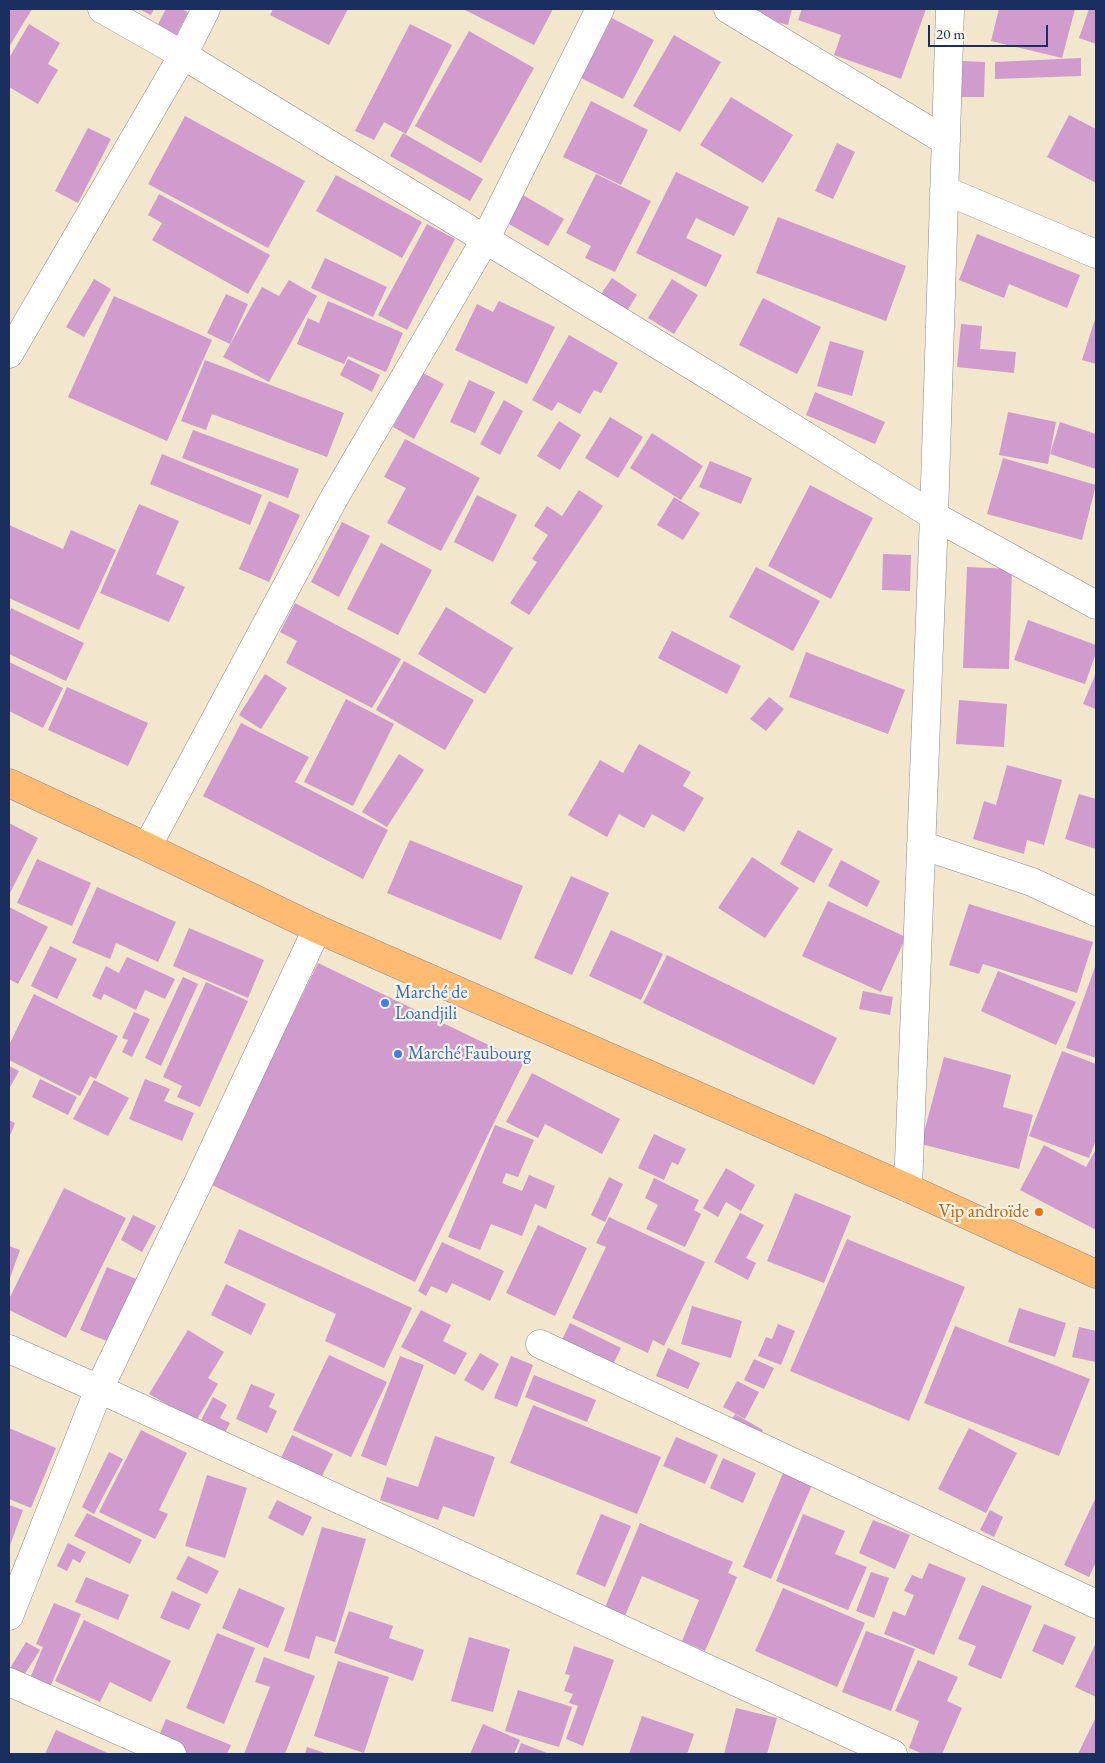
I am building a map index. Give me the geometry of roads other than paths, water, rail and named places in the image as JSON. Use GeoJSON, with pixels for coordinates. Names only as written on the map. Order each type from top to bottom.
{"type":"FeatureCollection","features":[{"type":"Feature","properties":{"kind":"highway"},"geometry":{"type":"LineString","coordinates":[[9,783],[317,929],[908,1188],[1096,1274]]}},
{"type":"Feature","properties":{"kind":"street"},"geometry":{"type":"LineString","coordinates":[[102,9],[183,55],[934,516],[1096,605]]}},
{"type":"Feature","properties":{"kind":"street"},"geometry":{"type":"LineString","coordinates":[[9,354],[183,55],[206,9]]}},
{"type":"Feature","properties":{"kind":"street"},"geometry":{"type":"LineString","coordinates":[[147,847],[333,500],[486,240],[600,9]]}},
{"type":"Feature","properties":{"kind":"street"},"geometry":{"type":"LineString","coordinates":[[728,9],[946,141]]}},
{"type":"Feature","properties":{"kind":"street"},"geometry":{"type":"LineString","coordinates":[[908,1188],[934,516],[950,9]]}},
{"type":"Feature","properties":{"kind":"street"},"geometry":{"type":"LineString","coordinates":[[944,190],[1096,254]]}},
{"type":"Feature","properties":{"kind":"street"},"geometry":{"type":"LineString","coordinates":[[921,845],[1032,882],[1096,912]]}},
{"type":"Feature","properties":{"kind":"street"},"geometry":{"type":"LineString","coordinates":[[9,1616],[99,1389],[317,929]]}},
{"type":"Feature","properties":{"kind":"street"},"geometry":{"type":"LineString","coordinates":[[540,1344],[1096,1604]]}},
{"type":"Feature","properties":{"kind":"street"},"geometry":{"type":"LineString","coordinates":[[9,1349],[893,1754]]}},
{"type":"Feature","properties":{"kind":"street"},"geometry":{"type":"LineString","coordinates":[[9,1682],[172,1754]]}},
{"type":"Feature","properties":{"kind":"place","name":"Marché de Loandjili"},"geometry":{"type":"Point","coordinates":[385,1003]}},
{"type":"Feature","properties":{"kind":"place","name":"Marché Faubourg"},"geometry":{"type":"Point","coordinates":[398,1054]}},
{"type":"Feature","properties":{"kind":"place","name":"Vip androïde"},"geometry":{"type":"Point","coordinates":[1039,1212]}}]}
